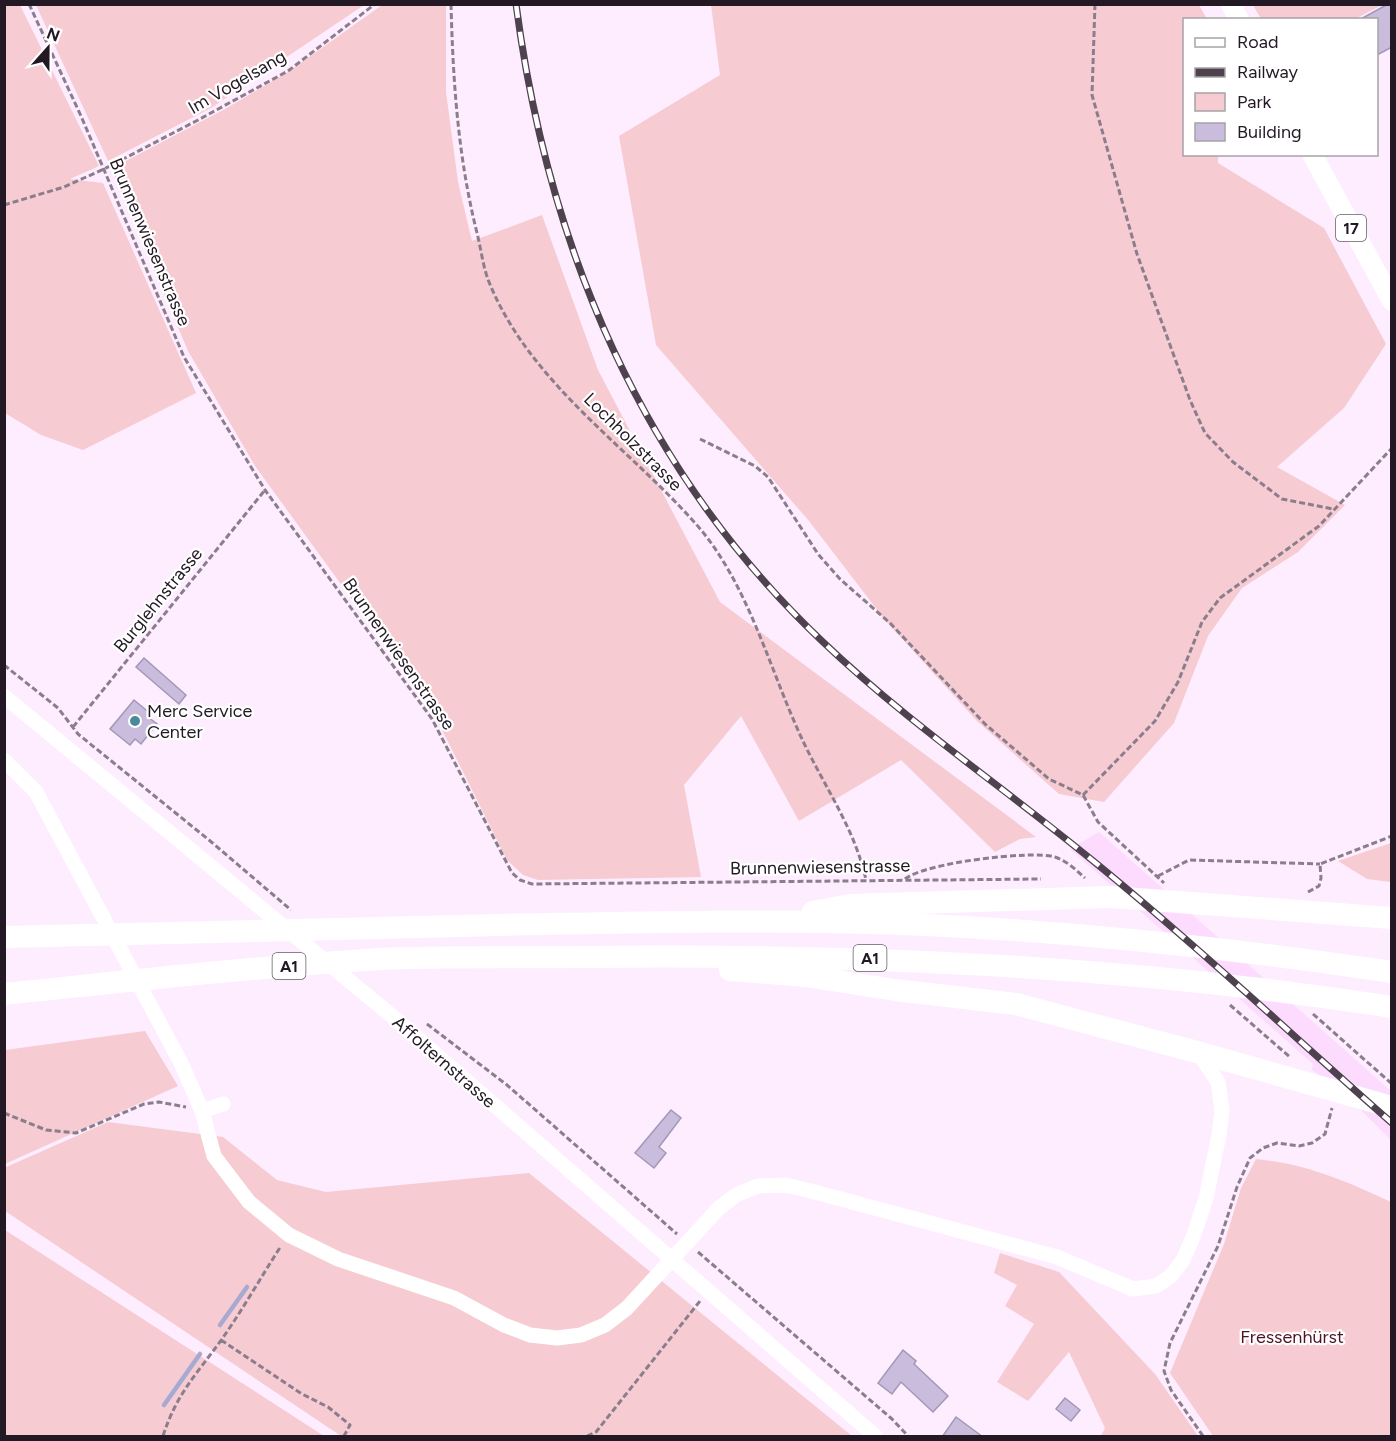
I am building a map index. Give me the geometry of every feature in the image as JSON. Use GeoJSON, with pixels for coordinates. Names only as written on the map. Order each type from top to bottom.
{"type":"FeatureCollection","features":[{"type":"Feature","properties":{"kind":"highway"},"geometry":{"type":"LineString","coordinates":[[753,921],[849,906],[1073,897],[1147,898],[1392,918]]}},
{"type":"Feature","properties":{"kind":"highway","name":"A1"},"geometry":{"type":"LineString","coordinates":[[4,937],[753,921],[923,925],[1120,938],[1301,958],[1392,972]]}},
{"type":"Feature","properties":{"kind":"highway"},"geometry":{"type":"LineString","coordinates":[[574,957],[632,967],[716,969],[806,976],[895,990],[1016,1004],[1392,1107]]}},
{"type":"Feature","properties":{"kind":"highway","name":"A1"},"geometry":{"type":"LineString","coordinates":[[4,994],[234,970],[384,959],[574,957],[921,960],[1165,977],[1392,1007]]}},
{"type":"Feature","properties":{"kind":"main road"},"geometry":{"type":"LineString","coordinates":[[1231,4],[1238,18]]}},
{"type":"Feature","properties":{"kind":"main road","name":"17"},"geometry":{"type":"LineString","coordinates":[[1313,156],[1392,301]]}},
{"type":"Feature","properties":{"kind":"street","name":"Affolternstrasse"},"geometry":{"type":"LineString","coordinates":[[4,696],[251,897],[392,1016],[875,1437]]}},
{"type":"Feature","properties":{"kind":"street"},"geometry":{"type":"LineString","coordinates":[[4,760],[36,792],[181,1063],[202,1111],[214,1156],[249,1202],[289,1235],[338,1260],[454,1298],[504,1325],[530,1335],[557,1338],[581,1335],[605,1325],[627,1308],[719,1208],[736,1195],[758,1186],[786,1185],[1057,1257],[1133,1288],[1156,1286],[1171,1276],[1177,1268],[1194,1235],[1206,1198],[1219,1135],[1222,1110],[1218,1082],[1197,1052]]}},
{"type":"Feature","properties":{"kind":"street"},"geometry":{"type":"LineString","coordinates":[[202,1111],[223,1104]]}},
{"type":"Feature","properties":{"kind":"path","name":"Brunnenwiesenstrasse"},"geometry":{"type":"LineString","coordinates":[[29,4],[104,169],[184,357],[265,490],[432,718],[504,861],[520,880],[532,884],[1050,879]]}},
{"type":"Feature","properties":{"kind":"path","name":"Im Vogelsang"},"geometry":{"type":"LineString","coordinates":[[4,205],[64,187],[104,169],[288,71],[375,4]]}},
{"type":"Feature","properties":{"kind":"path","name":"Lochholzstrasse"},"geometry":{"type":"LineString","coordinates":[[451,4],[454,94],[464,181],[489,281],[523,343],[585,416],[696,524],[728,565],[802,739],[856,842],[866,880]]}},
{"type":"Feature","properties":{"kind":"path"},"geometry":{"type":"LineString","coordinates":[[1095,4],[1092,95],[1137,254],[1186,389],[1206,434],[1233,462],[1282,499],[1333,509]]}},
{"type":"Feature","properties":{"kind":"path"},"geometry":{"type":"LineString","coordinates":[[700,439],[755,466],[768,477],[818,554],[840,579],[890,623],[985,724],[1049,779],[1083,795],[1098,822],[1157,876],[1189,860],[1320,864],[1392,836]]}},
{"type":"Feature","properties":{"kind":"path"},"geometry":{"type":"LineString","coordinates":[[1083,795],[1155,721],[1178,681],[1202,622],[1220,598],[1319,526],[1392,448]]}},
{"type":"Feature","properties":{"kind":"path","name":"Burglehnstrasse"},"geometry":{"type":"LineString","coordinates":[[73,727],[265,490]]}},
{"type":"Feature","properties":{"kind":"path"},"geometry":{"type":"LineString","coordinates":[[4,665],[58,708],[73,727],[274,897]]}},
{"type":"Feature","properties":{"kind":"path"},"geometry":{"type":"LineString","coordinates":[[1300,894],[1312,892],[1319,886],[1320,864]]}},
{"type":"Feature","properties":{"kind":"path"},"geometry":{"type":"LineString","coordinates":[[425,1023],[507,1085],[892,1419],[908,1437]]}},
{"type":"Feature","properties":{"kind":"path"},"geometry":{"type":"LineString","coordinates":[[4,1113],[46,1131],[76,1133],[144,1104],[159,1101],[202,1111]]}},
{"type":"Feature","properties":{"kind":"path"},"geometry":{"type":"LineString","coordinates":[[1203,1437],[1171,1390],[1164,1371],[1165,1355],[1218,1246],[1234,1196],[1250,1158],[1263,1148],[1277,1143],[1299,1146],[1312,1143],[1325,1134],[1332,1108],[1330,1101]]}},
{"type":"Feature","properties":{"kind":"path"},"geometry":{"type":"LineString","coordinates":[[163,1437],[172,1408],[195,1371],[221,1340],[289,1235]]}},
{"type":"Feature","properties":{"kind":"path"},"geometry":{"type":"LineString","coordinates":[[587,1437],[596,1432],[671,1335],[710,1291]]}},
{"type":"Feature","properties":{"kind":"path"},"geometry":{"type":"LineString","coordinates":[[221,1340],[302,1394],[328,1407],[350,1425],[344,1437]]}},
{"type":"Feature","properties":{"kind":"shaded area"},"geometry":{"type":"Polygon","coordinates":[[[1099,832],[1391,1091],[1391,1140],[1340,1089],[1312,1070],[1313,1064],[1070,849],[1099,832]]]}},
{"type":"Feature","properties":{"kind":"green space"},"geometry":{"type":"Polygon","coordinates":[[[4,5],[20,5],[99,166],[70,179],[103,183],[196,393],[83,450],[41,435],[5,413],[4,5]]]}},
{"type":"Feature","properties":{"kind":"green space"},"geometry":{"type":"Polygon","coordinates":[[[36,5],[364,5],[211,108],[108,161],[36,5]]]}},
{"type":"Feature","properties":{"kind":"green space"},"geometry":{"type":"Polygon","coordinates":[[[382,5],[446,5],[446,92],[458,182],[472,241],[542,215],[598,370],[720,602],[1036,837],[1020,839],[995,852],[901,760],[799,821],[741,716],[684,785],[701,877],[538,880],[523,875],[507,860],[431,708],[255,466],[188,351],[114,175],[122,163],[225,109],[288,72],[382,5]]]}},
{"type":"Feature","properties":{"kind":"green space"},"geometry":{"type":"Polygon","coordinates":[[[711,5],[1199,5],[1206,18],[1183,18],[1183,156],[1218,156],[1218,163],[1324,228],[1386,344],[1344,408],[1277,467],[1345,505],[1298,552],[1242,588],[1208,636],[1174,723],[1104,802],[1059,794],[977,721],[885,620],[809,521],[656,345],[619,136],[720,75],[711,5]]]}},
{"type":"Feature","properties":{"kind":"green space"},"geometry":{"type":"Polygon","coordinates":[[[1253,5],[1382,5],[1357,18],[1260,18],[1253,5]]]}},
{"type":"Feature","properties":{"kind":"green space"},"geometry":{"type":"Polygon","coordinates":[[[1391,843],[1391,882],[1367,879],[1338,861],[1391,843]]]}},
{"type":"Feature","properties":{"kind":"green space"},"geometry":{"type":"Polygon","coordinates":[[[145,1031],[178,1086],[5,1164],[5,1050],[145,1031]]]}},
{"type":"Feature","properties":{"kind":"green space"},"geometry":{"type":"Polygon","coordinates":[[[108,1122],[223,1137],[277,1180],[326,1192],[529,1173],[852,1436],[341,1436],[5,1211],[4,1168],[108,1122]]]}},
{"type":"Feature","properties":{"kind":"green space","name":"Fressenhürst"},"geometry":{"type":"Polygon","coordinates":[[[1256,1159],[1275,1161],[1326,1174],[1391,1202],[1391,1436],[1213,1436],[1170,1373],[1224,1244],[1241,1188],[1256,1159]]]}},
{"type":"Feature","properties":{"kind":"green space"},"geometry":{"type":"Polygon","coordinates":[[[5,1230],[324,1436],[5,1436],[5,1230]]]}},
{"type":"Feature","properties":{"kind":"green space"},"geometry":{"type":"Polygon","coordinates":[[[1000,1253],[1059,1272],[1155,1374],[1198,1436],[1101,1436],[1105,1428],[1069,1352],[1028,1401],[997,1382],[1034,1324],[1005,1306],[1017,1285],[994,1273],[1000,1253]]]}},
{"type":"Feature","properties":{"kind":"building"},"geometry":{"type":"Polygon","coordinates":[[[1392,4],[1392,47],[1378,54],[1378,18],[1363,18],[1392,4]]]}},
{"type":"Feature","properties":{"kind":"building"},"geometry":{"type":"Polygon","coordinates":[[[144,658],[186,695],[179,704],[136,667],[144,658]]]}},
{"type":"Feature","properties":{"kind":"building","name":"Merc Service Center"},"geometry":{"type":"Polygon","coordinates":[[[134,700],[151,714],[148,717],[157,724],[141,744],[135,739],[130,745],[110,729],[134,700]]]}},
{"type":"Feature","properties":{"kind":"building"},"geometry":{"type":"Polygon","coordinates":[[[671,1110],[681,1118],[659,1147],[666,1153],[654,1168],[635,1153],[671,1110]]]}},
{"type":"Feature","properties":{"kind":"building"},"geometry":{"type":"Polygon","coordinates":[[[903,1350],[916,1361],[914,1364],[948,1396],[933,1412],[901,1382],[892,1394],[878,1383],[903,1350]]]}},
{"type":"Feature","properties":{"kind":"building"},"geometry":{"type":"Polygon","coordinates":[[[1065,1398],[1080,1410],[1071,1421],[1056,1409],[1065,1398]]]}},
{"type":"Feature","properties":{"kind":"building"},"geometry":{"type":"Polygon","coordinates":[[[956,1417],[983,1437],[942,1437],[956,1417]]]}},
{"type":"Feature","properties":{"kind":"waterway"},"geometry":{"type":"LineString","coordinates":[[220,1325],[247,1287]]}},
{"type":"Feature","properties":{"kind":"waterway"},"geometry":{"type":"LineString","coordinates":[[164,1405],[200,1354]]}},
{"type":"Feature","properties":{"kind":"railway"},"geometry":{"type":"LineString","coordinates":[[516,4],[531,94],[552,183],[579,268],[614,350],[655,429],[703,504],[759,575],[823,642],[855,671],[888,700],[1130,892],[1392,1123]]}},
{"type":"Feature","properties":{"kind":"place","name":"Merc Service Center"},"geometry":{"type":"Point","coordinates":[135,721]}}]}
